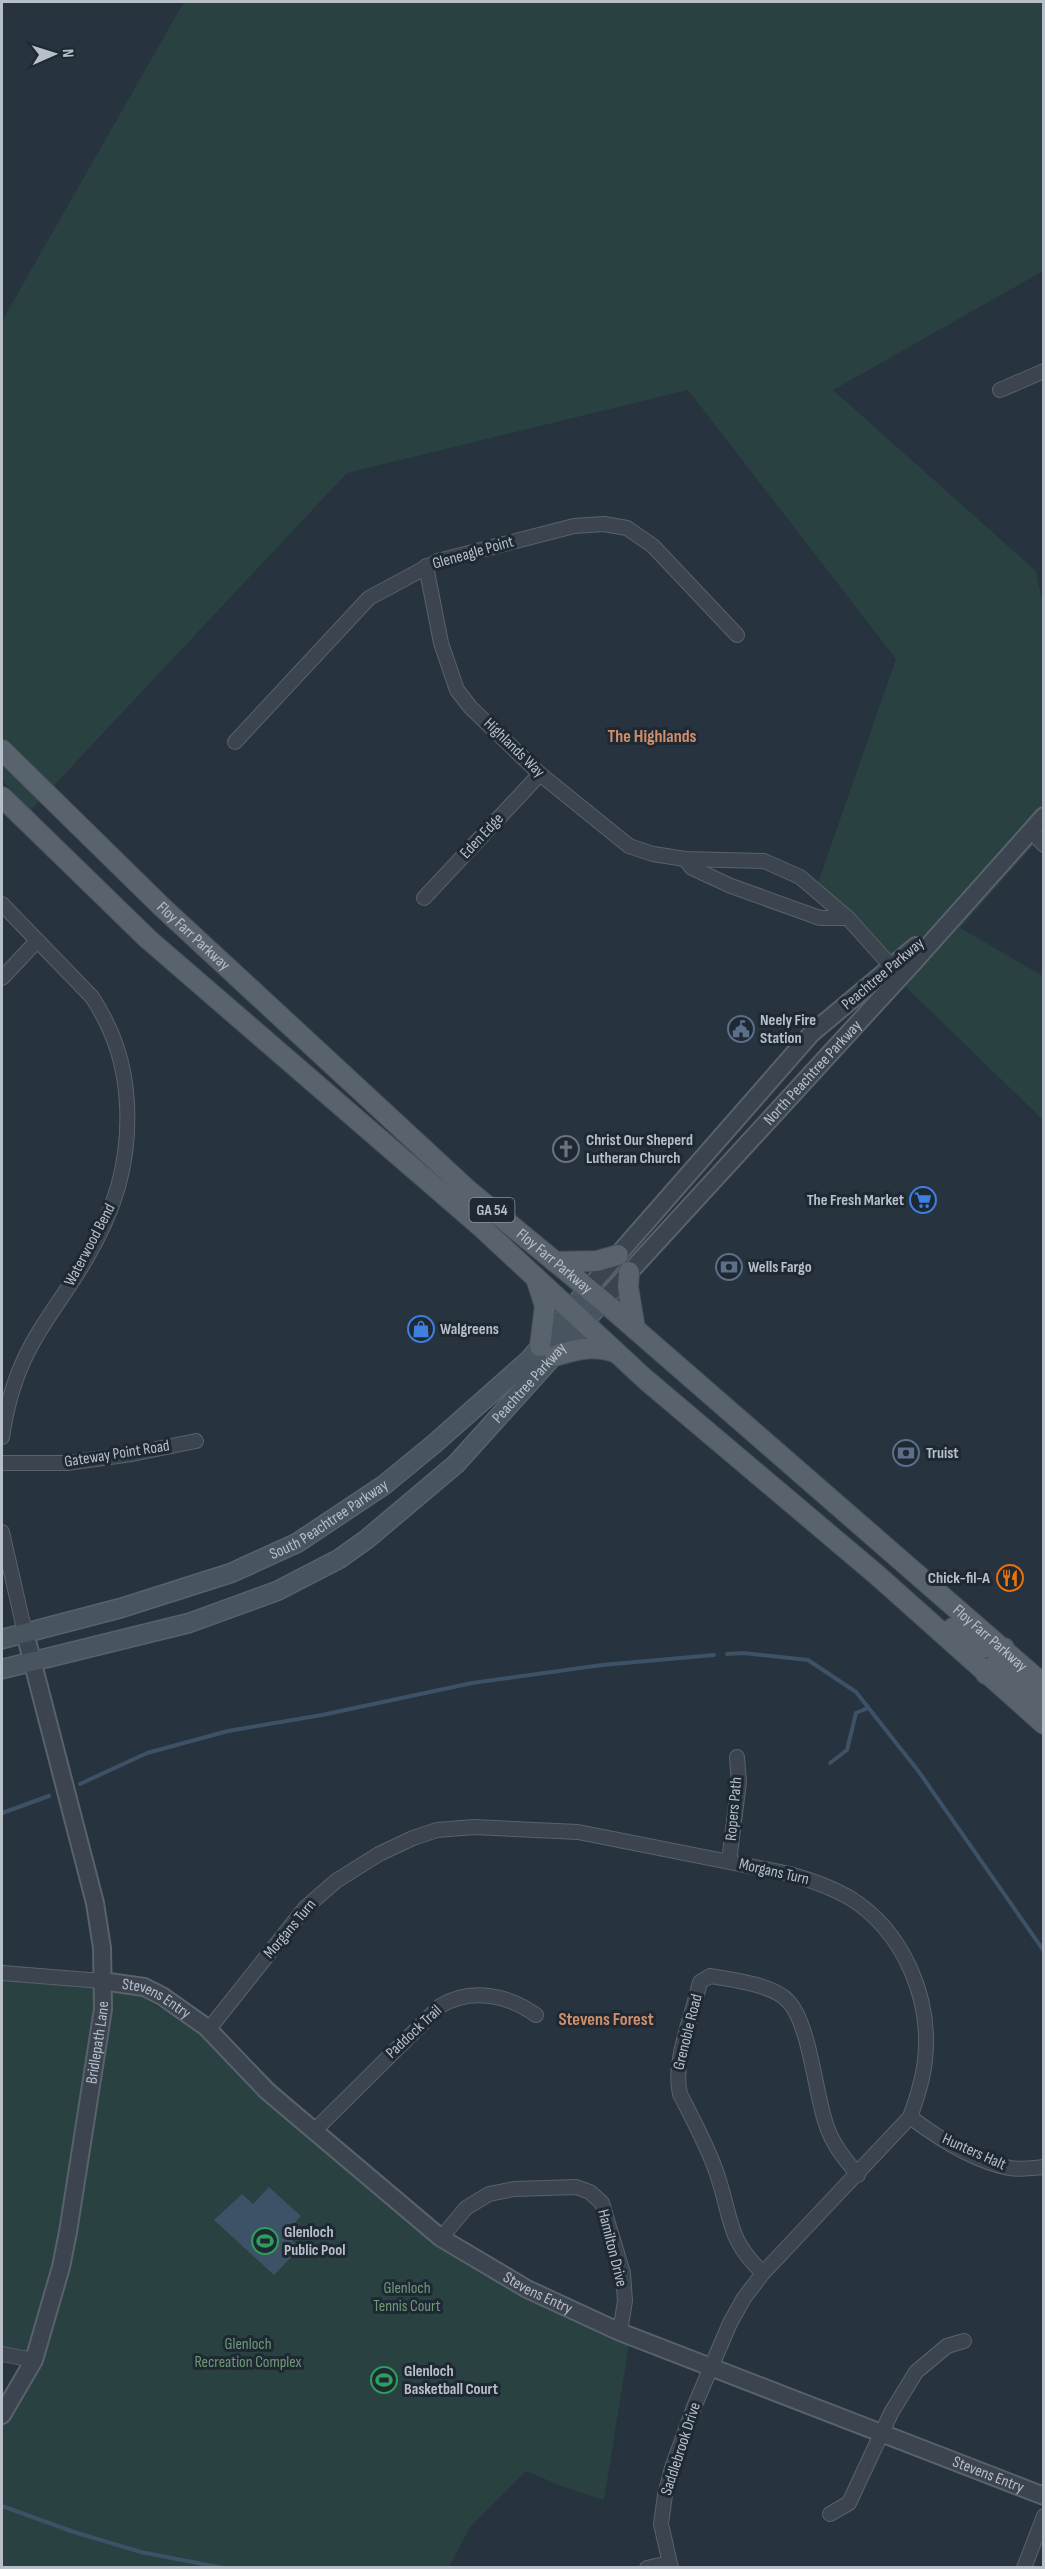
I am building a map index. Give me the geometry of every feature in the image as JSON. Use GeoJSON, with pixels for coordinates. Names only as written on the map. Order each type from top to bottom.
{"type":"FeatureCollection","features":[{"type":"Feature","properties":{"kind":"main road","name":"Floy Farr Parkway"},"geometry":{"type":"LineString","coordinates":[[2,750],[162,907],[469,1191],[588,1288],[1044,1685]]}},
{"type":"Feature","properties":{"kind":"main road","name":"Floy Farr Parkway"},"geometry":{"type":"LineString","coordinates":[[2,797],[148,939],[480,1226],[645,1380],[877,1575],[1044,1724]]}},
{"type":"Feature","properties":{"kind":"main road"},"geometry":{"type":"LineString","coordinates":[[555,1262],[597,1261],[618,1255]]}},
{"type":"Feature","properties":{"kind":"main road"},"geometry":{"type":"LineString","coordinates":[[629,1272],[627,1287],[635,1329]]}},
{"type":"Feature","properties":{"kind":"main road"},"geometry":{"type":"LineString","coordinates":[[536,1279],[545,1306],[548,1351],[584,1347],[615,1352]]}},
{"type":"Feature","properties":{"kind":"main road","name":"South Peachtree Parkway"},"geometry":{"type":"LineString","coordinates":[[2,1639],[121,1608],[231,1574],[297,1543],[384,1485],[530,1359],[548,1351],[577,1316],[588,1288]]}},
{"type":"Feature","properties":{"kind":"main road"},"geometry":{"type":"LineString","coordinates":[[577,1316],[603,1301]]}},
{"type":"Feature","properties":{"kind":"main road","name":"Peachtree Parkway"},"geometry":{"type":"LineString","coordinates":[[456,1464],[548,1351]]}},
{"type":"Feature","properties":{"kind":"main road","name":"South Peachtree Parkway"},"geometry":{"type":"LineString","coordinates":[[2,1669],[189,1623],[277,1591],[339,1559],[367,1539],[456,1464]]}},
{"type":"Feature","properties":{"kind":"main road"},"geometry":{"type":"LineString","coordinates":[[877,1575],[896,1579],[968,1642],[977,1647],[1004,1648]]}},
{"type":"Feature","properties":{"kind":"main road"},"geometry":{"type":"LineString","coordinates":[[986,1674],[994,1666],[1003,1668],[1044,1701]]}},
{"type":"Feature","properties":{"kind":"street"},"geometry":{"type":"LineString","coordinates":[[999,390],[1044,371]]}},
{"type":"Feature","properties":{"kind":"street","name":"Gleneagle Point"},"geometry":{"type":"LineString","coordinates":[[236,742],[369,598],[426,566],[466,553],[574,526],[604,524],[627,528],[653,546],[737,634]]}},
{"type":"Feature","properties":{"kind":"street","name":"Highlands Way"},"geometry":{"type":"LineString","coordinates":[[426,566],[441,643],[456,690],[471,708],[540,774],[629,846],[653,854],[686,859],[764,861],[800,877],[848,918],[896,972]]}},
{"type":"Feature","properties":{"kind":"street","name":"Eden Edge"},"geometry":{"type":"LineString","coordinates":[[424,898],[540,774]]}},
{"type":"Feature","properties":{"kind":"street","name":"North Peachtree Parkway"},"geometry":{"type":"LineString","coordinates":[[603,1301],[896,972],[963,908],[1044,816]]}},
{"type":"Feature","properties":{"kind":"street"},"geometry":{"type":"LineString","coordinates":[[1032,831],[1044,845]]}},
{"type":"Feature","properties":{"kind":"street","name":"Highlands Way"},"geometry":{"type":"LineString","coordinates":[[686,859],[692,868],[731,886],[820,918],[848,918]]}},
{"type":"Feature","properties":{"kind":"street","name":"Waterwood Bend"},"geometry":{"type":"LineString","coordinates":[[2,904],[92,997],[111,1029],[126,1081],[127,1154],[120,1182],[86,1259],[45,1321],[22,1363],[13,1389],[2,1437]]}},
{"type":"Feature","properties":{"kind":"street"},"geometry":{"type":"LineString","coordinates":[[2,978],[37,941]]}},
{"type":"Feature","properties":{"kind":"street","name":"Peachtree Parkway"},"geometry":{"type":"LineString","coordinates":[[686,1177],[812,1034],[896,972]]}},
{"type":"Feature","properties":{"kind":"street"},"geometry":{"type":"LineString","coordinates":[[588,1288],[686,1177],[704,1190]]}},
{"type":"Feature","properties":{"kind":"street","name":"Gateway Point Road"},"geometry":{"type":"LineString","coordinates":[[2,1463],[67,1463],[196,1441]]}},
{"type":"Feature","properties":{"kind":"street"},"geometry":{"type":"LineString","coordinates":[[2,1532],[25,1633]]}},
{"type":"Feature","properties":{"kind":"street","name":"Bridlepath Lane"},"geometry":{"type":"LineString","coordinates":[[2,2415],[34,2360],[58,2278],[97,2060],[103,2009],[102,1948],[95,1903],[25,1633]]}},
{"type":"Feature","properties":{"kind":"street","name":"Ropers Path"},"geometry":{"type":"LineString","coordinates":[[729,1861],[739,1782],[737,1756]]}},
{"type":"Feature","properties":{"kind":"street","name":"Morgans Turn"},"geometry":{"type":"LineString","coordinates":[[209,2029],[305,1908],[344,1876],[379,1854],[437,1830],[474,1827],[578,1832],[790,1874],[830,1888],[858,1904],[879,1921],[890,1934],[916,1980],[923,2019],[926,2058],[920,2090],[910,2117],[764,2273],[744,2298],[711,2367]]}},
{"type":"Feature","properties":{"kind":"street"},"geometry":{"type":"LineString","coordinates":[[2,1973],[102,1981]]}},
{"type":"Feature","properties":{"kind":"street","name":"Grenoble Road"},"geometry":{"type":"LineString","coordinates":[[764,2273],[746,2257],[737,2243],[717,2173],[680,2094],[677,2082],[678,2066],[700,1982],[710,1976],[726,1978],[774,1991],[788,2000],[797,2015],[804,2036],[826,2126],[833,2143],[858,2175]]}},
{"type":"Feature","properties":{"kind":"street","name":"Stevens Entry"},"geometry":{"type":"LineString","coordinates":[[102,1981],[144,1987],[162,1996],[209,2029],[267,2091],[441,2238],[527,2289],[620,2332],[1044,2496]]}},
{"type":"Feature","properties":{"kind":"street","name":"Paddock Trail"},"geometry":{"type":"LineString","coordinates":[[314,2131],[440,2006],[453,1998],[475,1995],[500,1997],[521,2004],[536,2015]]}},
{"type":"Feature","properties":{"kind":"street","name":"Hunters Halt"},"geometry":{"type":"LineString","coordinates":[[910,2117],[959,2148],[999,2165],[1012,2168],[1044,2167]]}},
{"type":"Feature","properties":{"kind":"street","name":"Hamilton Drive"},"geometry":{"type":"LineString","coordinates":[[441,2238],[466,2208],[489,2194],[514,2189],[576,2187],[590,2192],[602,2203],[623,2273],[625,2301],[620,2332]]}},
{"type":"Feature","properties":{"kind":"street"},"geometry":{"type":"LineString","coordinates":[[830,2514],[849,2503],[891,2413],[916,2372],[947,2346],[964,2341]]}},
{"type":"Feature","properties":{"kind":"street"},"geometry":{"type":"LineString","coordinates":[[2,2354],[34,2360]]}},
{"type":"Feature","properties":{"kind":"street","name":"Saddlebrook Drive"},"geometry":{"type":"LineString","coordinates":[[670,2565],[661,2524],[665,2495],[672,2468],[711,2367]]}},
{"type":"Feature","properties":{"kind":"street"},"geometry":{"type":"LineString","coordinates":[[1024,2568],[1044,2516]]}},
{"type":"Feature","properties":{"kind":"street"},"geometry":{"type":"LineString","coordinates":[[647,2568],[670,2565]]}},
{"type":"Feature","properties":{"kind":"green space"},"geometry":{"type":"Polygon","coordinates":[[[184,2],[1043,2],[1043,271],[833,390],[1036,571],[1044,610],[1043,835],[960,928],[1043,976],[1043,1120],[813,897],[896,659],[688,390],[347,473],[29,812],[2,779],[2,321],[184,2]]]}},
{"type":"Feature","properties":{"kind":"green space","name":"Glenloch Recreation Complex"},"geometry":{"type":"Polygon","coordinates":[[[2,1964],[104,1975],[253,2062],[431,2230],[630,2338],[604,2500],[566,2488],[526,2471],[471,2526],[448,2568],[2,2567],[2,2414],[34,2356],[2,2349],[2,1964]]]}},
{"type":"Feature","properties":{"kind":"water","name":"Glenloch Public Pool"},"geometry":{"type":"Polygon","coordinates":[[[269,2187],[301,2216],[285,2234],[300,2248],[274,2275],[214,2220],[242,2194],[253,2204],[269,2187]]]}},
{"type":"Feature","properties":{"kind":"waterway"},"geometry":{"type":"LineString","coordinates":[[727,1654],[743,1653],[808,1660],[856,1692],[919,1772],[1044,1951]]}},
{"type":"Feature","properties":{"kind":"waterway"},"geometry":{"type":"LineString","coordinates":[[80,1784],[147,1753],[228,1731],[322,1715],[472,1683],[602,1665],[714,1655]]}},
{"type":"Feature","properties":{"kind":"waterway"},"geometry":{"type":"LineString","coordinates":[[830,1763],[847,1750],[856,1713],[868,1708]]}},
{"type":"Feature","properties":{"kind":"waterway"},"geometry":{"type":"LineString","coordinates":[[2,1813],[49,1796]]}},
{"type":"Feature","properties":{"kind":"waterway"},"geometry":{"type":"LineString","coordinates":[[2,2506],[74,2532],[141,2552],[223,2568]]}},
{"type":"Feature","properties":{"kind":"place","name":"Neely Fire Station"},"geometry":{"type":"Point","coordinates":[741,1029]}},
{"type":"Feature","properties":{"kind":"place","name":"Christ Our Sheperd Lutheran Church"},"geometry":{"type":"Point","coordinates":[566,1149]}},
{"type":"Feature","properties":{"kind":"place","name":"The Fresh Market"},"geometry":{"type":"Point","coordinates":[923,1200]}},
{"type":"Feature","properties":{"kind":"place","name":"Wells Fargo"},"geometry":{"type":"Point","coordinates":[729,1267]}},
{"type":"Feature","properties":{"kind":"place","name":"Walgreens"},"geometry":{"type":"Point","coordinates":[421,1329]}},
{"type":"Feature","properties":{"kind":"place","name":"Truist"},"geometry":{"type":"Point","coordinates":[906,1453]}},
{"type":"Feature","properties":{"kind":"place","name":"Chick-fil-A"},"geometry":{"type":"Point","coordinates":[1010,1578]}},
{"type":"Feature","properties":{"kind":"place","name":"Glenloch Public Pool"},"geometry":{"type":"Point","coordinates":[265,2241]}},
{"type":"Feature","properties":{"kind":"place","name":"Glenloch Basketball Court"},"geometry":{"type":"Point","coordinates":[384,2380]}},
{"type":"Feature","properties":{"kind":"district","name":"The Highlands"},"geometry":{"type":"Point","coordinates":[652,736]}},
{"type":"Feature","properties":{"kind":"district","name":"Stevens Forest"},"geometry":{"type":"Point","coordinates":[606,2019]}},
{"type":"Feature","properties":{"kind":"park label","name":"Glenloch Tennis Court"},"geometry":{"type":"Point","coordinates":[407,2297]}}]}
